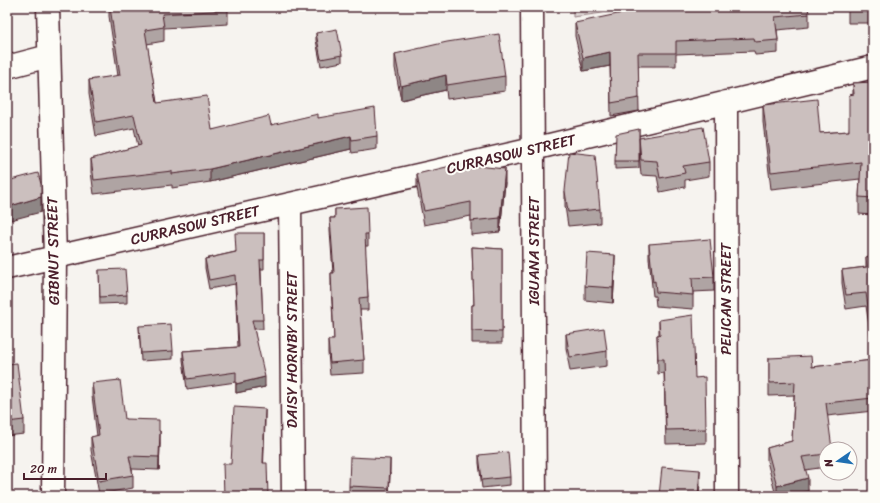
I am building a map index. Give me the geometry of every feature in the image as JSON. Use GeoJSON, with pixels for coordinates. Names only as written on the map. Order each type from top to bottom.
{"type":"FeatureCollection","features":[{"type":"Feature","properties":{"kind":"street","name":"GIBNUT STREET"},"geometry":{"type":"LineString","coordinates":[[48,7],[54,257],[53,496]]}},
{"type":"Feature","properties":{"kind":"street","name":"IGUANA STREET"},"geometry":{"type":"LineString","coordinates":[[532,7],[535,496]]}},
{"type":"Feature","properties":{"kind":"street"},"geometry":{"type":"LineString","coordinates":[[7,66],[49,56]]}},
{"type":"Feature","properties":{"kind":"street","name":"CURRASOW STREET"},"geometry":{"type":"LineString","coordinates":[[7,268],[533,149],[873,67]]}},
{"type":"Feature","properties":{"kind":"street","name":"PELICAN STREET"},"geometry":{"type":"LineString","coordinates":[[726,102],[727,496]]}},
{"type":"Feature","properties":{"kind":"street","name":"DAISY HORNBY STREET"},"geometry":{"type":"LineString","coordinates":[[290,204],[293,496]]}},
{"type":"Feature","properties":{"kind":"shaded area"},"geometry":{"type":"Polygon","coordinates":[[[573,7],[647,7],[573,17],[573,7]]]}},
{"type":"Feature","properties":{"kind":"building"},"geometry":{"type":"Polygon","coordinates":[[[110,7],[228,7],[228,10],[162,14],[164,27],[145,30],[157,103],[207,96],[212,130],[269,116],[271,125],[318,114],[318,118],[375,108],[377,136],[352,140],[351,136],[210,169],[172,174],[172,171],[94,180],[91,159],[141,145],[134,115],[96,122],[89,80],[120,75],[110,7]]]}},
{"type":"Feature","properties":{"kind":"building"},"geometry":{"type":"Polygon","coordinates":[[[646,7],[808,7],[809,14],[775,17],[778,40],[755,42],[754,38],[676,41],[676,53],[638,53],[639,98],[611,103],[610,52],[583,58],[575,23],[646,7]]]}},
{"type":"Feature","properties":{"kind":"building"},"geometry":{"type":"Polygon","coordinates":[[[848,7],[872,7],[872,9],[848,9],[848,7]]]}},
{"type":"Feature","properties":{"kind":"building"},"geometry":{"type":"Polygon","coordinates":[[[337,29],[342,55],[321,59],[316,33],[337,29]]]}},
{"type":"Feature","properties":{"kind":"building"},"geometry":{"type":"Polygon","coordinates":[[[499,34],[505,76],[447,85],[446,75],[401,86],[395,54],[447,42],[499,34]]]}},
{"type":"Feature","properties":{"kind":"building"},"geometry":{"type":"Polygon","coordinates":[[[873,82],[873,198],[859,197],[861,162],[771,172],[763,105],[817,99],[820,133],[849,131],[849,95],[854,94],[853,83],[873,82]]]}},
{"type":"Feature","properties":{"kind":"building"},"geometry":{"type":"Polygon","coordinates":[[[703,127],[709,162],[683,166],[685,173],[660,178],[657,161],[641,160],[639,138],[703,127]]]}},
{"type":"Feature","properties":{"kind":"building"},"geometry":{"type":"Polygon","coordinates":[[[639,129],[639,161],[615,161],[616,134],[639,129]]]}},
{"type":"Feature","properties":{"kind":"building"},"geometry":{"type":"Polygon","coordinates":[[[569,152],[595,155],[600,209],[568,212],[565,191],[569,152]]]}},
{"type":"Feature","properties":{"kind":"building"},"geometry":{"type":"Polygon","coordinates":[[[459,164],[505,169],[500,218],[471,221],[471,202],[424,211],[417,174],[459,164]]]}},
{"type":"Feature","properties":{"kind":"building"},"geometry":{"type":"Polygon","coordinates":[[[38,173],[41,184],[41,197],[7,207],[7,181],[38,173]]]}},
{"type":"Feature","properties":{"kind":"building"},"geometry":{"type":"Polygon","coordinates":[[[367,207],[368,234],[365,234],[368,297],[359,298],[364,360],[330,363],[328,340],[334,340],[331,273],[334,273],[330,218],[335,218],[335,209],[367,207]]]}},
{"type":"Feature","properties":{"kind":"building"},"geometry":{"type":"Polygon","coordinates":[[[235,233],[264,233],[264,260],[260,260],[263,320],[252,320],[265,377],[236,384],[236,372],[187,379],[183,351],[239,347],[235,275],[209,280],[205,259],[236,252],[235,233]]]}},
{"type":"Feature","properties":{"kind":"building"},"geometry":{"type":"Polygon","coordinates":[[[710,239],[714,277],[692,278],[693,295],[656,292],[655,281],[653,282],[649,244],[710,239]]]}},
{"type":"Feature","properties":{"kind":"building"},"geometry":{"type":"Polygon","coordinates":[[[472,247],[502,249],[502,332],[472,331],[472,305],[474,305],[472,247]]]}},
{"type":"Feature","properties":{"kind":"building"},"geometry":{"type":"Polygon","coordinates":[[[587,253],[615,255],[613,288],[585,286],[587,253]]]}},
{"type":"Feature","properties":{"kind":"building"},"geometry":{"type":"Polygon","coordinates":[[[873,256],[873,340],[866,293],[846,295],[842,270],[867,267],[866,257],[873,256]]]}},
{"type":"Feature","properties":{"kind":"building"},"geometry":{"type":"Polygon","coordinates":[[[125,269],[127,295],[100,297],[99,270],[125,269]]]}},
{"type":"Feature","properties":{"kind":"building"},"geometry":{"type":"Polygon","coordinates":[[[693,315],[695,378],[705,377],[706,429],[666,430],[664,359],[658,359],[657,335],[660,335],[659,320],[693,315]]]}},
{"type":"Feature","properties":{"kind":"building"},"geometry":{"type":"Polygon","coordinates":[[[171,324],[173,351],[141,353],[139,326],[171,324]]]}},
{"type":"Feature","properties":{"kind":"building"},"geometry":{"type":"Polygon","coordinates":[[[604,328],[607,351],[570,357],[566,334],[604,328]]]}},
{"type":"Feature","properties":{"kind":"building"},"geometry":{"type":"Polygon","coordinates":[[[811,356],[812,367],[873,360],[873,398],[826,403],[831,441],[818,441],[818,455],[802,457],[808,478],[777,486],[767,448],[792,441],[795,382],[769,383],[769,358],[811,356]]]}},
{"type":"Feature","properties":{"kind":"building"},"geometry":{"type":"Polygon","coordinates":[[[17,363],[24,420],[7,422],[7,364],[17,363]]]}},
{"type":"Feature","properties":{"kind":"building"},"geometry":{"type":"Polygon","coordinates":[[[120,380],[125,419],[159,420],[159,457],[129,456],[133,475],[99,481],[91,437],[99,435],[92,383],[120,380]]]}},
{"type":"Feature","properties":{"kind":"building"},"geometry":{"type":"Polygon","coordinates":[[[234,407],[265,409],[263,463],[267,463],[268,496],[224,496],[223,464],[231,464],[234,407]]]}},
{"type":"Feature","properties":{"kind":"building"},"geometry":{"type":"Polygon","coordinates":[[[508,452],[510,477],[482,480],[479,455],[508,452]]]}},
{"type":"Feature","properties":{"kind":"building"},"geometry":{"type":"Polygon","coordinates":[[[350,457],[390,459],[389,488],[349,486],[350,457]]]}},
{"type":"Feature","properties":{"kind":"building"},"geometry":{"type":"Polygon","coordinates":[[[662,467],[700,470],[698,496],[659,496],[662,467]]]}}]}
